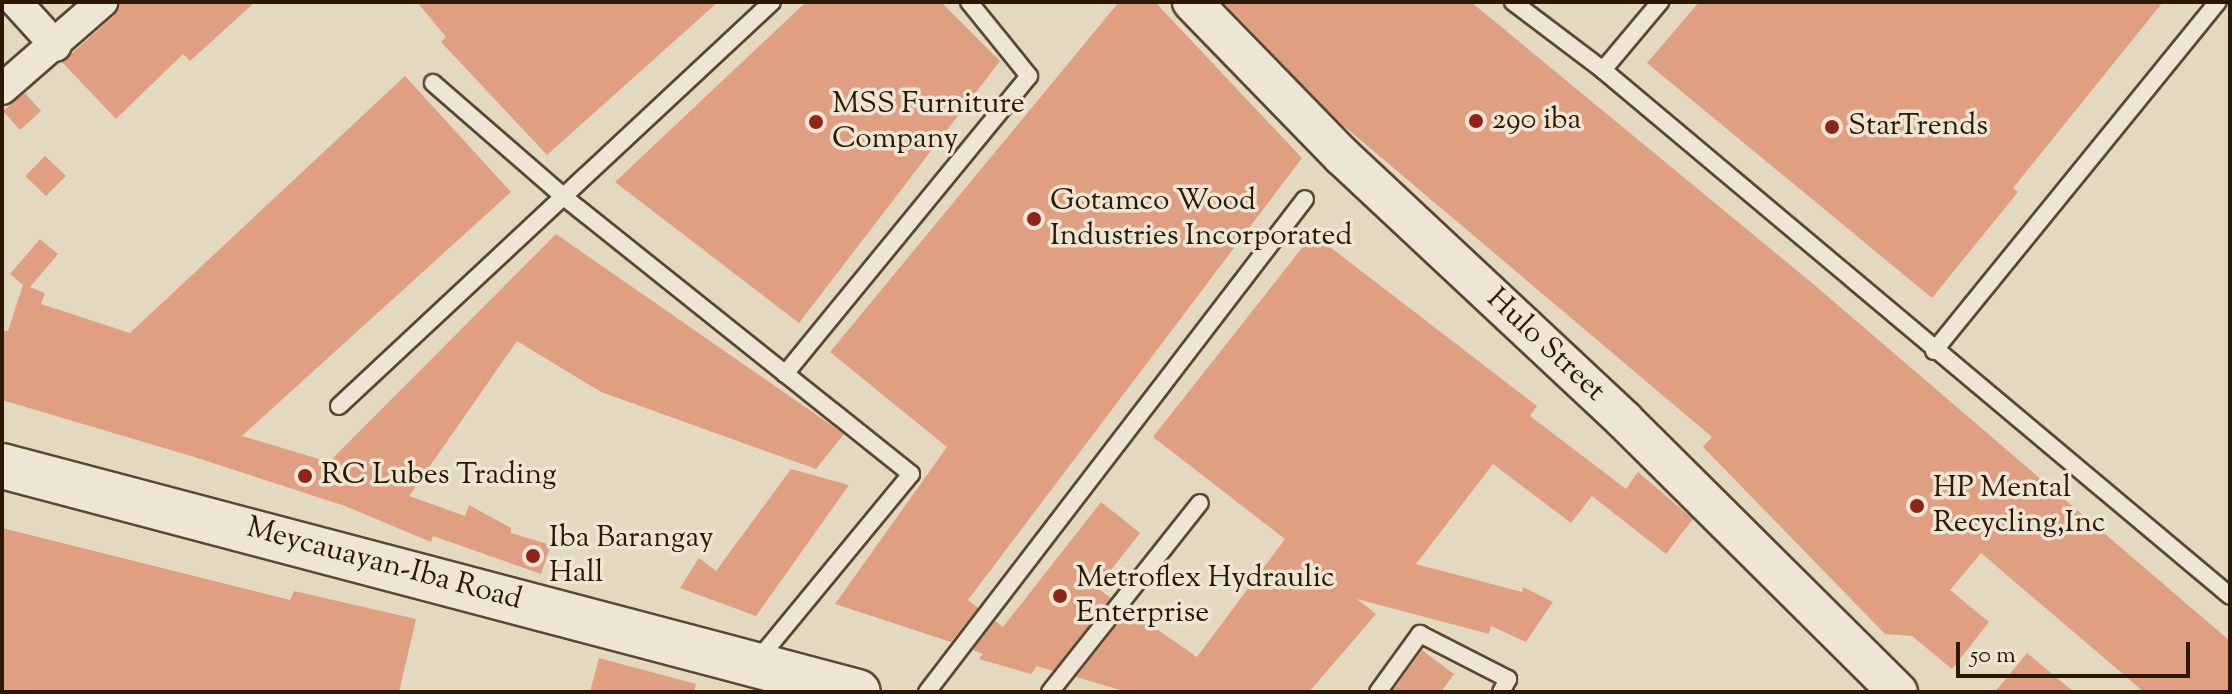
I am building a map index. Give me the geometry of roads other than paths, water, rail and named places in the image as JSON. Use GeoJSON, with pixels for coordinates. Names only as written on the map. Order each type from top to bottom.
{"type":"FeatureCollection","features":[{"type":"Feature","properties":{"kind":"main road","name":"Meycauayan-Iba Road"},"geometry":{"type":"LineString","coordinates":[[2,466],[858,692]]}},
{"type":"Feature","properties":{"kind":"street"},"geometry":{"type":"LineString","coordinates":[[16,2],[56,46]]}},
{"type":"Feature","properties":{"kind":"street"},"geometry":{"type":"LineString","coordinates":[[2,89],[56,46],[102,2]]}},
{"type":"Feature","properties":{"kind":"street","name":"Hulo Street"},"geometry":{"type":"LineString","coordinates":[[1192,2],[1342,156],[1624,420],[1898,692]]}},
{"type":"Feature","properties":{"kind":"lane"},"geometry":{"type":"LineString","coordinates":[[339,406],[772,2]]}},
{"type":"Feature","properties":{"kind":"lane"},"geometry":{"type":"LineString","coordinates":[[785,374],[1029,76],[969,2]]}},
{"type":"Feature","properties":{"kind":"lane"},"geometry":{"type":"LineString","coordinates":[[1513,2],[1603,70],[1934,351],[2230,596]]}},
{"type":"Feature","properties":{"kind":"lane"},"geometry":{"type":"LineString","coordinates":[[1603,70],[1660,2]]}},
{"type":"Feature","properties":{"kind":"lane"},"geometry":{"type":"LineString","coordinates":[[1934,351],[2218,2]]}},
{"type":"Feature","properties":{"kind":"lane"},"geometry":{"type":"LineString","coordinates":[[433,83],[564,197],[911,474],[753,665]]}},
{"type":"Feature","properties":{"kind":"lane"},"geometry":{"type":"LineString","coordinates":[[927,692],[1305,199]]}},
{"type":"Feature","properties":{"kind":"lane"},"geometry":{"type":"LineString","coordinates":[[1050,692],[1200,503]]}},
{"type":"Feature","properties":{"kind":"lane"},"geometry":{"type":"LineString","coordinates":[[1378,692],[1420,634],[1508,679],[1501,692]]}},
{"type":"Feature","properties":{"kind":"place","name":"290 iba"},"geometry":{"type":"Point","coordinates":[1476,121]}},
{"type":"Feature","properties":{"kind":"place","name":"MSS Furniture Company"},"geometry":{"type":"Point","coordinates":[816,122]}},
{"type":"Feature","properties":{"kind":"place","name":"StarTrends"},"geometry":{"type":"Point","coordinates":[1832,127]}},
{"type":"Feature","properties":{"kind":"place","name":"Gotamco Wood Industries Incorporated"},"geometry":{"type":"Point","coordinates":[1034,219]}},
{"type":"Feature","properties":{"kind":"place","name":"RC Lubes Trading"},"geometry":{"type":"Point","coordinates":[305,476]}},
{"type":"Feature","properties":{"kind":"place","name":"HP Mental Recycling,Inc"},"geometry":{"type":"Point","coordinates":[1917,506]}},
{"type":"Feature","properties":{"kind":"place","name":"Iba Barangay Hall"},"geometry":{"type":"Point","coordinates":[533,556]}},
{"type":"Feature","properties":{"kind":"place","name":"Metroflex Hydraulic Enterprise"},"geometry":{"type":"Point","coordinates":[1060,596]}}]}
